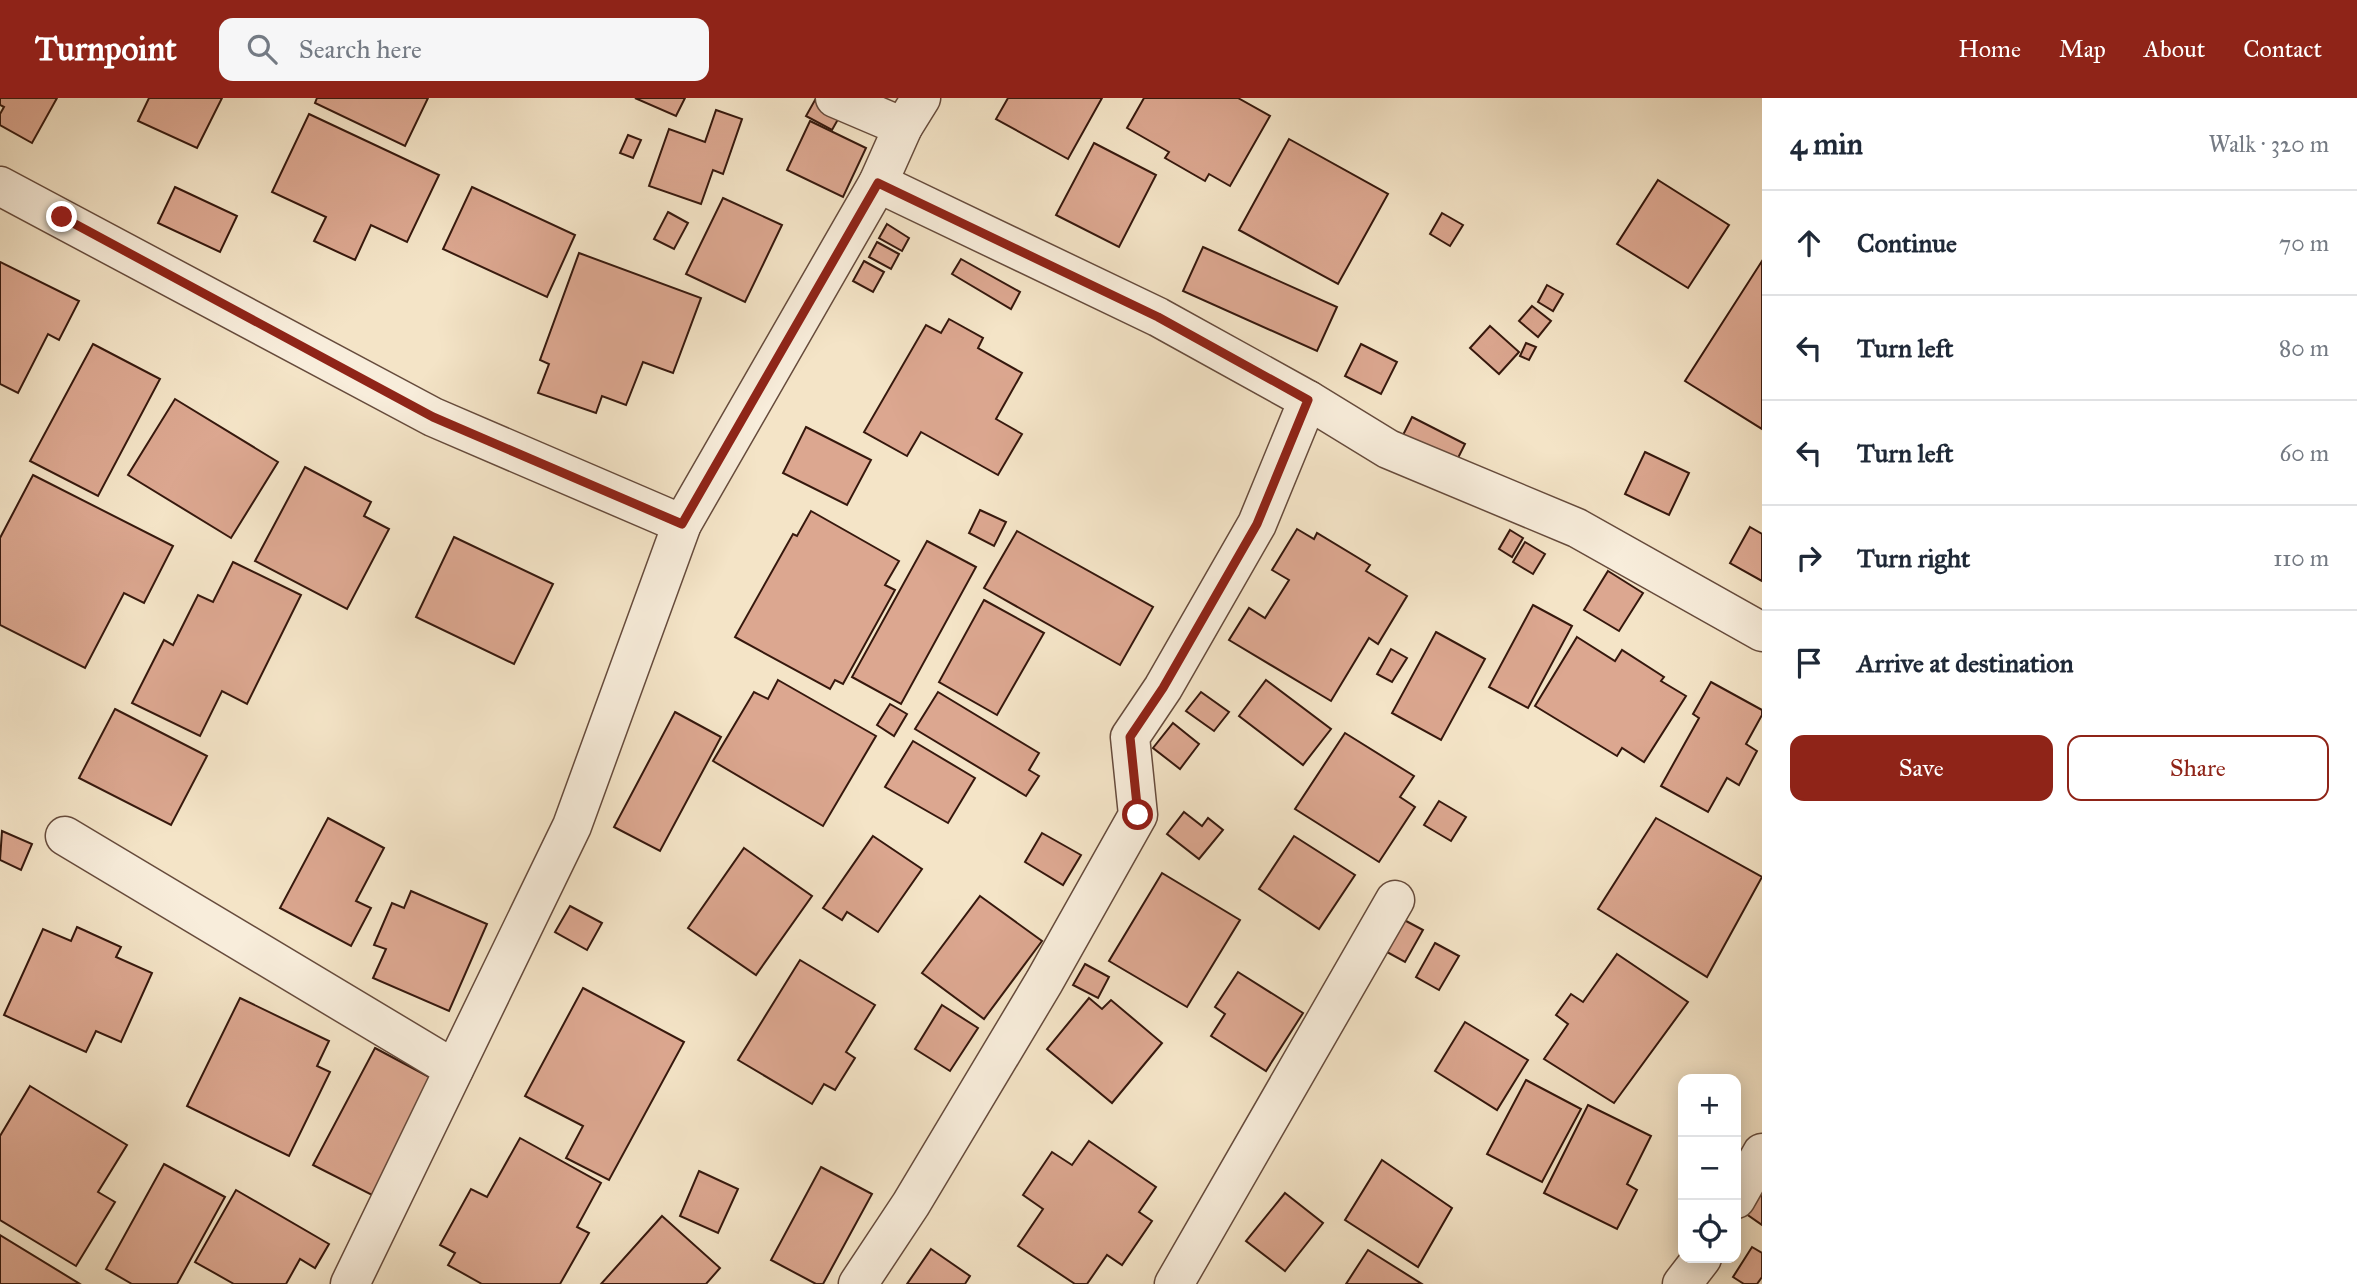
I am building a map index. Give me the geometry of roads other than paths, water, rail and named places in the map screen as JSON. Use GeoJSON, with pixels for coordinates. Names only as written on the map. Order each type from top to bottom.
{"type":"FeatureCollection","features":[{"type":"Feature","properties":{"kind":"street"},"geometry":{"type":"LineString","coordinates":[[350,1284],[572,826],[682,524],[878,183],[912,113],[835,98]]}},
{"type":"Feature","properties":{"kind":"street"},"geometry":{"type":"LineString","coordinates":[[878,183],[1158,317],[1308,400],[1388,450],[1577,528],[1762,632]]}},
{"type":"Feature","properties":{"kind":"street"},"geometry":{"type":"LineString","coordinates":[[0,186],[433,417],[682,524]]}},
{"type":"Feature","properties":{"kind":"street"},"geometry":{"type":"LineString","coordinates":[[858,1284],[918,1192],[1044,982],[1138,815],[1130,737],[1163,688],[1257,524],[1308,400]]}},
{"type":"Feature","properties":{"kind":"street"},"geometry":{"type":"LineString","coordinates":[[65,836],[454,1069]]}},
{"type":"Feature","properties":{"kind":"street"},"geometry":{"type":"LineString","coordinates":[[1174,1284],[1395,900]]}},
{"type":"Feature","properties":{"kind":"street"},"geometry":{"type":"LineString","coordinates":[[1741,1190],[1762,1153]]}},
{"type":"Feature","properties":{"kind":"street"},"geometry":{"type":"LineString","coordinates":[[1682,1284],[1698,1263]]}}]}
